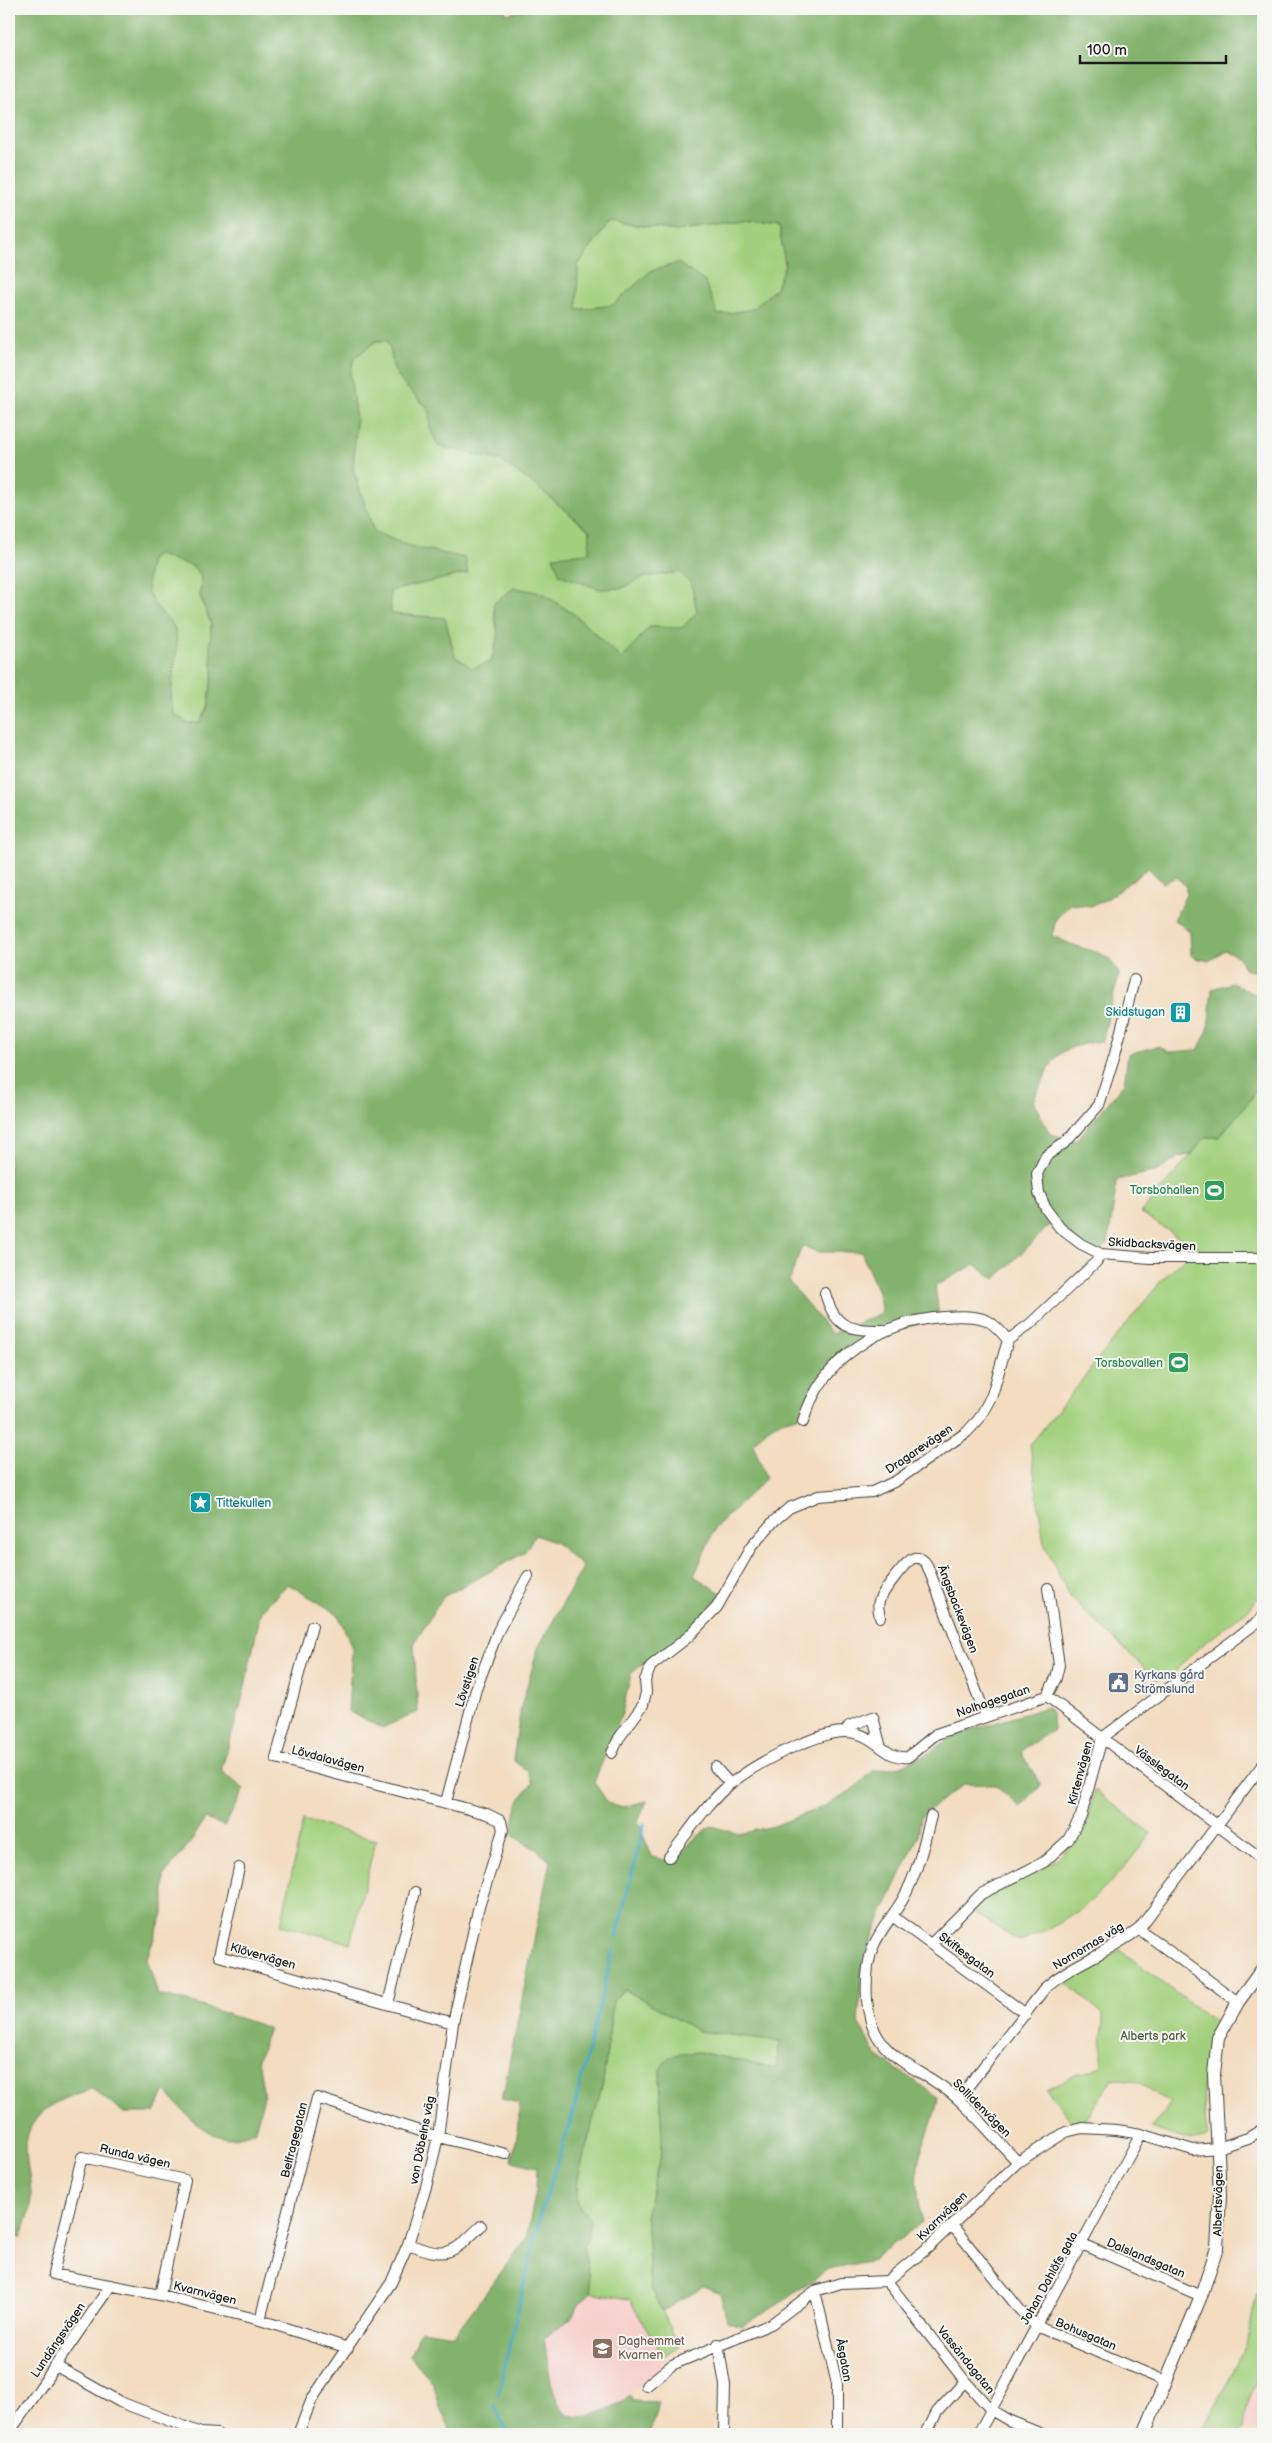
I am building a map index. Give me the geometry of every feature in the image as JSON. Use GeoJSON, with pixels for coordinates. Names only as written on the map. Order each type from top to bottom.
{"type":"FeatureCollection","features":[{"type":"Feature","properties":{"kind":"street","name":"Skidbacksvägen"},"geometry":{"type":"LineString","coordinates":[[1134,980],[1099,1105],[1066,1142],[1046,1156],[1038,1174],[1039,1193],[1046,1209],[1060,1228],[1081,1244],[1101,1254],[1150,1258],[1263,1258]]}},
{"type":"Feature","properties":{"kind":"street"},"geometry":{"type":"LineString","coordinates":[[803,1422],[808,1402],[822,1379],[841,1359],[873,1336],[924,1319],[976,1317],[987,1320],[1008,1340],[1030,1324],[1096,1262],[1101,1254]]}},
{"type":"Feature","properties":{"kind":"street"},"geometry":{"type":"LineString","coordinates":[[825,1293],[834,1316],[840,1323],[853,1329],[887,1330]]}},
{"type":"Feature","properties":{"kind":"street","name":"Dragarevägen"},"geometry":{"type":"LineString","coordinates":[[612,1753],[619,1738],[643,1705],[646,1692],[645,1680],[651,1666],[688,1637],[717,1607],[751,1547],[774,1521],[788,1508],[818,1496],[872,1492],[896,1481],[967,1432],[979,1419],[992,1395],[1008,1340]]}},
{"type":"Feature","properties":{"kind":"street","name":"Ängsbackevägen"},"geometry":{"type":"LineString","coordinates":[[880,1617],[878,1606],[883,1593],[910,1560],[922,1559],[930,1573],[986,1716]]}},
{"type":"Feature","properties":{"kind":"street","name":"Lövstigen"},"geometry":{"type":"LineString","coordinates":[[446,1802],[476,1689],[498,1631],[528,1576]]}},
{"type":"Feature","properties":{"kind":"street","name":"Nolhagegatan"},"geometry":{"type":"LineString","coordinates":[[669,1856],[730,1784],[763,1763],[795,1747],[845,1732],[867,1736],[880,1744],[893,1756],[908,1757],[930,1736],[1047,1696],[1056,1678],[1059,1665],[1048,1588]]}},
{"type":"Feature","properties":{"kind":"street","name":"Kirtenvägen"},"geometry":{"type":"LineString","coordinates":[[931,1944],[981,1894],[1044,1862],[1068,1840],[1082,1816],[1102,1738],[1262,1620]]}},
{"type":"Feature","properties":{"kind":"street","name":"Lövdalavägen"},"geometry":{"type":"LineString","coordinates":[[312,1626],[276,1758],[487,1814],[498,1818],[503,1825]]}},
{"type":"Feature","properties":{"kind":"street","name":"Vässlegatan"},"geometry":{"type":"LineString","coordinates":[[1047,1696],[1263,1860]]}},
{"type":"Feature","properties":{"kind":"street","name":"Nolhagegatan"},"geometry":{"type":"LineString","coordinates":[[845,1732],[849,1726],[873,1717],[880,1744]]}},
{"type":"Feature","properties":{"kind":"street","name":"Nornornas väg"},"geometry":{"type":"LineString","coordinates":[[958,2099],[1056,1979],[1120,1944],[1139,1929],[1263,1764]]}},
{"type":"Feature","properties":{"kind":"street"},"geometry":{"type":"LineString","coordinates":[[715,1767],[730,1784]]}},
{"type":"Feature","properties":{"kind":"street","name":"Sollidenvägen"},"geometry":{"type":"LineString","coordinates":[[931,1816],[923,1849],[908,1888],[876,1940],[869,1964],[866,1991],[872,2029],[878,2040],[891,2055],[942,2086],[958,2099],[1018,2162]]}},
{"type":"Feature","properties":{"kind":"street","name":"von Döbelns väg"},"geometry":{"type":"LineString","coordinates":[[298,2434],[312,2399],[391,2283],[408,2244],[426,2188],[438,2137],[453,2023],[478,1910],[502,1836],[503,1825]]}},
{"type":"Feature","properties":{"kind":"street","name":"Klövervägen"},"geometry":{"type":"LineString","coordinates":[[239,1868],[218,1956],[453,2023]]}},
{"type":"Feature","properties":{"kind":"street"},"geometry":{"type":"LineString","coordinates":[[388,2004],[415,1892]]}},
{"type":"Feature","properties":{"kind":"street","name":"Skiftesgatan"},"geometry":{"type":"LineString","coordinates":[[892,1916],[1026,2014]]}},
{"type":"Feature","properties":{"kind":"street"},"geometry":{"type":"LineString","coordinates":[[1139,1929],[1238,2002]]}},
{"type":"Feature","properties":{"kind":"street","name":"Albertsvägen"},"geometry":{"type":"LineString","coordinates":[[1144,2434],[1201,2296],[1217,2248],[1220,2195],[1214,2074],[1215,2052],[1226,2021],[1263,1968]]}},
{"type":"Feature","properties":{"kind":"street","name":"Belfragegatan"},"geometry":{"type":"LineString","coordinates":[[260,2320],[317,2098],[438,2137],[506,2154]]}},
{"type":"Feature","properties":{"kind":"street","name":"Kvarnvägen"},"geometry":{"type":"LineString","coordinates":[[887,2281],[930,2246],[1018,2162],[1074,2129],[1091,2128],[1141,2134],[1193,2150],[1218,2148],[1248,2138],[1263,2129]]}},
{"type":"Feature","properties":{"kind":"street","name":"Johan Dahlöfs gata"},"geometry":{"type":"LineString","coordinates":[[978,2434],[1141,2134]]}},
{"type":"Feature","properties":{"kind":"street","name":"Runda vägen"},"geometry":{"type":"LineString","coordinates":[[53,2274],[82,2157],[185,2180],[160,2295]]}},
{"type":"Feature","properties":{"kind":"street","name":"Bohusgatan"},"geometry":{"type":"LineString","coordinates":[[952,2224],[1020,2310],[1036,2326],[1165,2381]]}},
{"type":"Feature","properties":{"kind":"street"},"geometry":{"type":"LineString","coordinates":[[408,2244],[443,2254],[453,2250],[481,2226]]}},
{"type":"Feature","properties":{"kind":"street","name":"Dalslandsgatan"},"geometry":{"type":"LineString","coordinates":[[1082,2244],[1201,2296]]}},
{"type":"Feature","properties":{"kind":"street","name":"Kvarnvägen"},"geometry":{"type":"LineString","coordinates":[[53,2274],[160,2295],[260,2320],[348,2348]]}},
{"type":"Feature","properties":{"kind":"street"},"geometry":{"type":"LineString","coordinates":[[646,2386],[672,2364],[771,2324],[815,2291],[841,2283],[887,2281]]}},
{"type":"Feature","properties":{"kind":"street","name":"Vassändagatan"},"geometry":{"type":"LineString","coordinates":[[887,2281],[965,2381],[991,2410],[1008,2420],[1042,2434]]}},
{"type":"Feature","properties":{"kind":"street","name":"Lundängsvägen"},"geometry":{"type":"LineString","coordinates":[[9,2432],[111,2285]]}},
{"type":"Feature","properties":{"kind":"street","name":"Åsgatan"},"geometry":{"type":"LineString","coordinates":[[815,2291],[835,2372],[837,2434]]}},
{"type":"Feature","properties":{"kind":"street"},"geometry":{"type":"LineString","coordinates":[[718,2344],[725,2385],[724,2434]]}},
{"type":"Feature","properties":{"kind":"street"},"geometry":{"type":"LineString","coordinates":[[56,2366],[120,2402],[200,2433],[217,2434]]}},
{"type":"Feature","properties":{"kind":"street"},"geometry":{"type":"LineString","coordinates":[[926,2434],[937,2412],[965,2381]]}},
{"type":"Feature","properties":{"kind":"shaded area","name":"Daghemmet Kvarnen"},"geometry":{"type":"Polygon","coordinates":[[[591,2292],[629,2299],[663,2356],[656,2370],[616,2406],[591,2415],[574,2415],[563,2410],[556,2399],[544,2339],[558,2327],[568,2323],[575,2315],[576,2308],[591,2292]]]}},
{"type":"Feature","properties":{"kind":"shaded area"},"geometry":{"type":"Polygon","coordinates":[[[1263,2364],[1263,2430],[1244,2429],[1247,2405],[1263,2364]]]}},
{"type":"Feature","properties":{"kind":"green space"},"geometry":{"type":"Polygon","coordinates":[[[9,9],[505,9],[506,14],[527,9],[1263,9],[1263,974],[1244,969],[1239,957],[1225,950],[1209,961],[1195,958],[1191,955],[1190,931],[1174,920],[1186,894],[1186,886],[1176,877],[1163,883],[1148,868],[1107,899],[1091,906],[1070,904],[1056,919],[1052,936],[1104,956],[1112,963],[1119,974],[1102,1041],[1072,1047],[1056,1058],[1033,1101],[1050,1134],[1076,1141],[1124,1084],[1128,1054],[1159,1046],[1169,1052],[1198,1050],[1208,1030],[1212,989],[1232,983],[1263,999],[1263,1072],[1251,1099],[1219,1137],[1206,1137],[1192,1154],[1179,1157],[1158,1171],[1117,1180],[1108,1243],[1095,1257],[1050,1225],[995,1279],[975,1264],[935,1286],[939,1316],[869,1340],[835,1358],[823,1371],[798,1417],[778,1423],[767,1430],[753,1444],[766,1478],[715,1528],[694,1576],[721,1593],[712,1609],[689,1635],[647,1660],[631,1674],[622,1714],[594,1782],[608,1803],[623,1807],[647,1801],[638,1822],[652,1857],[674,1862],[692,1841],[711,1826],[739,1834],[774,1826],[825,1806],[855,1788],[873,1771],[901,1766],[931,1752],[952,1736],[1047,1707],[1052,1714],[1053,1730],[1026,1747],[1021,1753],[1040,1783],[1039,1788],[1020,1807],[996,1785],[964,1784],[921,1816],[918,1837],[880,1919],[862,1965],[858,2023],[877,2056],[938,2097],[919,2160],[918,2187],[922,2222],[873,2260],[828,2269],[793,2294],[742,2326],[727,2321],[720,2293],[703,2286],[663,2311],[651,2288],[646,2212],[662,2151],[660,2069],[671,2055],[697,2052],[776,2068],[780,2041],[698,2031],[624,1989],[613,2001],[603,2082],[578,2178],[576,2201],[590,2220],[589,2238],[583,2245],[591,2292],[576,2308],[572,2319],[558,2327],[544,2339],[555,2397],[563,2410],[570,2415],[588,2416],[607,2410],[630,2396],[632,2401],[658,2402],[650,2434],[453,2434],[441,2411],[433,2383],[410,2355],[421,2330],[454,2335],[526,2239],[536,2191],[537,2167],[512,2161],[519,2125],[519,2103],[502,2099],[550,1861],[536,1849],[513,1836],[514,1820],[519,1801],[533,1783],[527,1771],[513,1760],[521,1707],[538,1648],[583,1567],[556,1543],[535,1535],[524,1553],[443,1597],[414,1644],[418,1712],[382,1728],[348,1711],[352,1648],[338,1614],[288,1584],[261,1611],[242,1700],[221,1771],[244,1789],[225,1826],[205,1819],[190,1843],[164,1875],[164,1911],[147,1958],[158,1995],[193,2003],[269,2028],[258,2059],[264,2096],[255,2131],[232,2138],[212,2133],[194,2122],[165,2091],[154,2113],[124,2113],[92,2089],[59,2101],[40,2115],[33,2123],[28,2134],[26,2154],[31,2192],[29,2212],[20,2238],[9,2232],[9,9]],[[610,221],[578,265],[577,310],[613,305],[651,271],[678,263],[705,282],[718,315],[753,309],[776,288],[785,264],[779,226],[744,221],[676,231],[610,221]],[[376,341],[355,357],[350,373],[356,422],[353,469],[374,532],[409,546],[465,558],[468,573],[390,591],[391,614],[445,618],[455,656],[472,668],[491,662],[498,636],[493,604],[514,588],[542,593],[575,615],[622,659],[649,627],[682,628],[697,612],[692,585],[679,572],[644,577],[622,588],[599,589],[560,575],[553,556],[589,553],[590,531],[535,485],[500,460],[438,446],[430,428],[429,409],[410,392],[398,377],[387,341],[376,341]],[[158,555],[151,559],[148,591],[159,610],[174,626],[177,638],[171,691],[173,713],[187,723],[200,723],[208,707],[213,672],[210,647],[211,624],[200,596],[201,577],[193,566],[158,555]],[[802,1246],[789,1282],[832,1334],[882,1313],[878,1292],[861,1252],[818,1252],[802,1246]]]}},
{"type":"Feature","properties":{"kind":"green space"},"geometry":{"type":"Polygon","coordinates":[[[610,221],[676,231],[744,221],[779,226],[785,264],[776,288],[753,309],[718,315],[705,282],[651,271],[613,305],[576,310],[578,265],[610,221]]]}},
{"type":"Feature","properties":{"kind":"green space"},"geometry":{"type":"Polygon","coordinates":[[[376,341],[387,341],[398,377],[410,392],[429,409],[430,428],[438,446],[500,460],[535,485],[590,531],[589,553],[599,589],[622,588],[644,577],[679,572],[692,585],[697,612],[682,628],[649,627],[622,659],[575,615],[542,593],[514,588],[493,604],[498,636],[491,662],[472,669],[455,656],[445,618],[390,614],[390,591],[467,573],[465,558],[409,546],[374,532],[353,469],[356,422],[350,373],[355,357],[376,341]]]}},
{"type":"Feature","properties":{"kind":"green space"},"geometry":{"type":"Polygon","coordinates":[[[158,555],[193,566],[201,577],[200,596],[211,624],[210,647],[213,672],[208,707],[200,723],[187,723],[173,713],[171,691],[177,638],[172,623],[152,601],[147,583],[151,559],[158,555]]]}},
{"type":"Feature","properties":{"kind":"green space"},"geometry":{"type":"Polygon","coordinates":[[[1261,974],[1263,974],[1263,999],[1255,995],[1261,974]]]}},
{"type":"Feature","properties":{"kind":"green space","name":"Torsbovallen"},"geometry":{"type":"Polygon","coordinates":[[[1263,1072],[1263,1473],[1255,1483],[1263,1489],[1263,1590],[1250,1608],[1191,1654],[1171,1676],[1167,1672],[1157,1680],[1069,1596],[1044,1543],[1030,1445],[1161,1281],[1195,1248],[1141,1213],[1206,1137],[1219,1137],[1251,1099],[1263,1072]]]}},
{"type":"Feature","properties":{"kind":"green space"},"geometry":{"type":"Polygon","coordinates":[[[1095,1790],[1151,1833],[1109,1884],[1077,1912],[1040,1933],[1019,1941],[971,1910],[989,1895],[1008,1884],[1037,1873],[1057,1859],[1074,1842],[1086,1824],[1095,1790]]]}},
{"type":"Feature","properties":{"kind":"green space"},"geometry":{"type":"Polygon","coordinates":[[[303,1820],[376,1840],[350,1943],[281,1925],[303,1820]]]}},
{"type":"Feature","properties":{"kind":"green space","name":"Alberts park"},"geometry":{"type":"Polygon","coordinates":[[[1120,1950],[1216,2023],[1211,2034],[1204,2063],[1203,2094],[1208,2137],[1191,2141],[1151,2128],[1171,2103],[1129,2080],[1112,2080],[1084,2121],[1073,2124],[1047,2089],[1075,2075],[1102,2066],[1103,2014],[1063,1980],[1120,1950]]]}},
{"type":"Feature","properties":{"kind":"green space"},"geometry":{"type":"Polygon","coordinates":[[[624,1989],[698,2031],[780,2041],[776,2068],[697,2052],[660,2069],[662,2151],[646,2212],[648,2247],[651,2288],[679,2346],[663,2356],[629,2299],[591,2292],[576,2201],[578,2179],[603,2082],[613,2001],[624,1989]]]}},
{"type":"Feature","properties":{"kind":"green space"},"geometry":{"type":"Polygon","coordinates":[[[1263,2265],[1263,2364],[1247,2405],[1244,2429],[1234,2434],[1200,2434],[1246,2346],[1263,2265]]]}},
{"type":"Feature","properties":{"kind":"waterway"},"geometry":{"type":"LineString","coordinates":[[616,1938],[644,1824]]}},
{"type":"Feature","properties":{"kind":"waterway"},"geometry":{"type":"LineString","coordinates":[[498,2394],[540,2216],[573,2113],[613,1949]]}},
{"type":"Feature","properties":{"kind":"waterway"},"geometry":{"type":"LineString","coordinates":[[496,2404],[495,2407],[507,2434]]}},
{"type":"Feature","properties":{"kind":"place","name":"Skidstugan"},"geometry":{"type":"Point","coordinates":[1181,1012]}},
{"type":"Feature","properties":{"kind":"place","name":"Torsbohallen"},"geometry":{"type":"Point","coordinates":[1215,1190]}},
{"type":"Feature","properties":{"kind":"place","name":"Torsbovallen"},"geometry":{"type":"Point","coordinates":[1179,1363]}},
{"type":"Feature","properties":{"kind":"place","name":"Tittekullen"},"geometry":{"type":"Point","coordinates":[200,1503]}},
{"type":"Feature","properties":{"kind":"place","name":"Kyrkans gård Strömslund"},"geometry":{"type":"Point","coordinates":[1118,1682]}},
{"type":"Feature","properties":{"kind":"place","name":"Daghemmet Kvarnen"},"geometry":{"type":"Point","coordinates":[602,2348]}}]}
